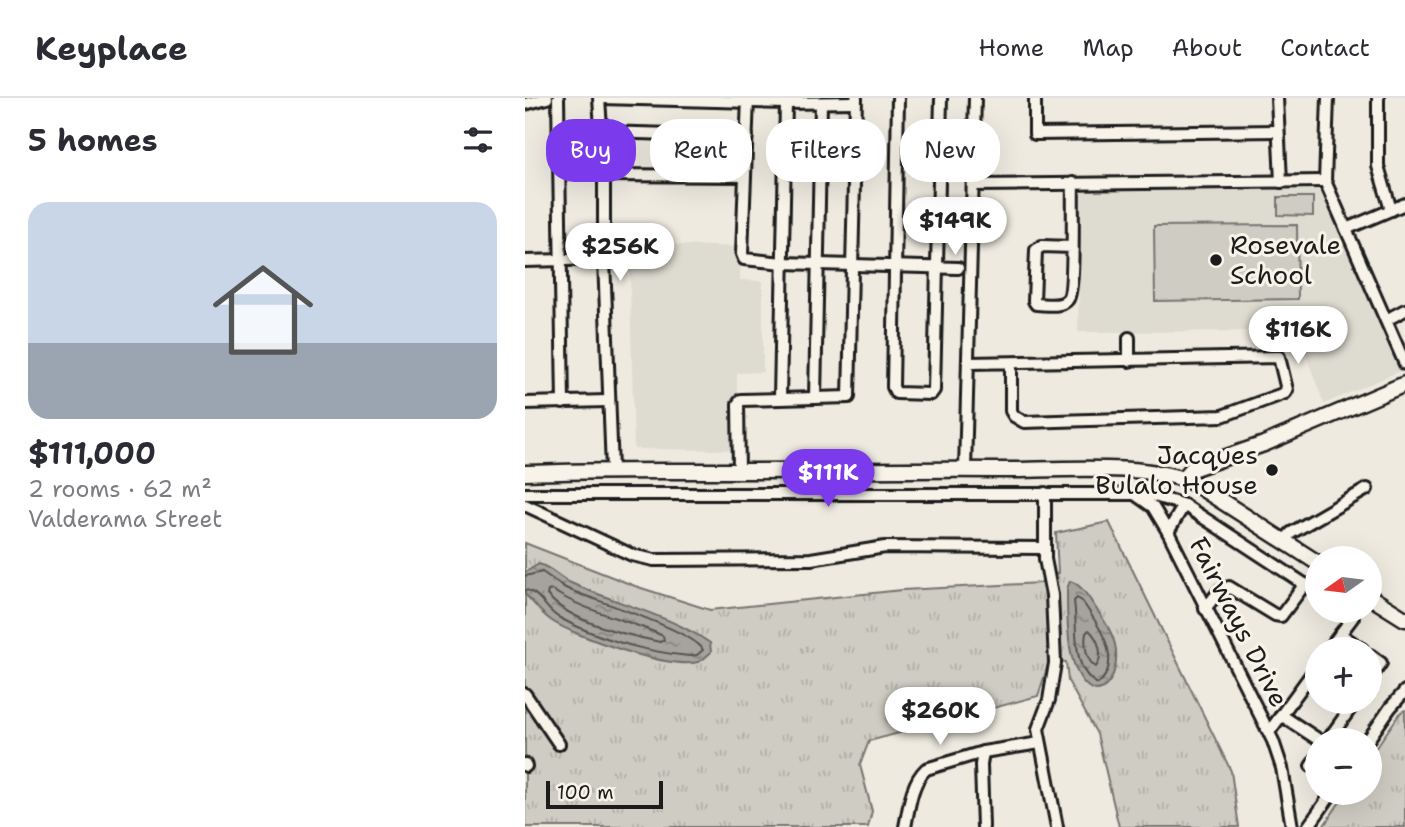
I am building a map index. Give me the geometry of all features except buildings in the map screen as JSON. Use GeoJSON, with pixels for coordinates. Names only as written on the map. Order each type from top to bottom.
{"type":"FeatureCollection","features":[{"type":"Feature","properties":{"kind":"main road"},"geometry":{"type":"LineString","coordinates":[[1184,478],[1192,469],[1264,444],[1405,384]]}},
{"type":"Feature","properties":{"kind":"main road"},"geometry":{"type":"LineString","coordinates":[[525,473],[612,470],[1135,471],[1184,478],[1305,555]]}},
{"type":"Feature","properties":{"kind":"main road"},"geometry":{"type":"LineString","coordinates":[[1383,605],[1405,619]]}},
{"type":"Feature","properties":{"kind":"street"},"geometry":{"type":"LineString","coordinates":[[525,104],[547,98]]}},
{"type":"Feature","properties":{"kind":"street"},"geometry":{"type":"LineString","coordinates":[[558,98],[563,403]]}},
{"type":"Feature","properties":{"kind":"street"},"geometry":{"type":"LineString","coordinates":[[600,119],[600,98],[786,103],[855,100],[849,397],[741,400],[739,471]]}},
{"type":"Feature","properties":{"kind":"street"},"geometry":{"type":"LineString","coordinates":[[898,98],[893,387],[896,393],[903,394],[931,394],[934,391],[941,98]]}},
{"type":"Feature","properties":{"kind":"street"},"geometry":{"type":"LineString","coordinates":[[965,470],[975,98]]}},
{"type":"Feature","properties":{"kind":"street"},"geometry":{"type":"LineString","coordinates":[[1035,98],[1035,134],[1278,131]]}},
{"type":"Feature","properties":{"kind":"street"},"geometry":{"type":"LineString","coordinates":[[1277,98],[1281,182]]}},
{"type":"Feature","properties":{"kind":"street"},"geometry":{"type":"LineString","coordinates":[[1328,98],[1325,181],[1405,364]]}},
{"type":"Feature","properties":{"kind":"street"},"geometry":{"type":"LineString","coordinates":[[1378,98],[1378,166],[1391,210]]}},
{"type":"Feature","properties":{"kind":"street"},"geometry":{"type":"LineString","coordinates":[[747,119],[748,100]]}},
{"type":"Feature","properties":{"kind":"street"},"geometry":{"type":"LineString","coordinates":[[780,398],[786,103]]}},
{"type":"Feature","properties":{"kind":"street"},"geometry":{"type":"LineString","coordinates":[[815,398],[821,103]]}},
{"type":"Feature","properties":{"kind":"street"},"geometry":{"type":"LineString","coordinates":[[973,185],[1325,181]]}},
{"type":"Feature","properties":{"kind":"street"},"geometry":{"type":"LineString","coordinates":[[604,182],[604,260],[612,470]]}},
{"type":"Feature","properties":{"kind":"street"},"geometry":{"type":"LineString","coordinates":[[745,182],[745,260],[958,268]]}},
{"type":"Feature","properties":{"kind":"street"},"geometry":{"type":"LineString","coordinates":[[1072,247],[1042,246],[1036,250],[1036,304],[1058,305],[1065,302],[1070,294],[1072,247],[1073,183]]}},
{"type":"Feature","properties":{"kind":"street"},"geometry":{"type":"LineString","coordinates":[[1346,229],[1405,204]]}},
{"type":"Feature","properties":{"kind":"street"},"geometry":{"type":"LineString","coordinates":[[525,261],[604,260]]}},
{"type":"Feature","properties":{"kind":"street"},"geometry":{"type":"LineString","coordinates":[[1386,320],[1405,310]]}},
{"type":"Feature","properties":{"kind":"street"},"geometry":{"type":"LineString","coordinates":[[1129,338],[1129,361]]}},
{"type":"Feature","properties":{"kind":"street"},"geometry":{"type":"LineString","coordinates":[[968,363],[1279,357],[1287,390],[1222,416],[1024,422],[1011,411],[1011,363]]}},
{"type":"Feature","properties":{"kind":"street"},"geometry":{"type":"LineString","coordinates":[[525,404],[608,401]]}},
{"type":"Feature","properties":{"kind":"street"},"geometry":{"type":"LineString","coordinates":[[1284,541],[1291,533],[1367,489]]}},
{"type":"Feature","properties":{"kind":"street"},"geometry":{"type":"LineString","coordinates":[[525,494],[1131,492],[1159,496],[1184,505],[1305,584],[1281,616],[1229,587],[1220,590],[1205,609]]}},
{"type":"Feature","properties":{"kind":"street","name":"Fairways Drive"},"geometry":{"type":"LineString","coordinates":[[1131,492],[1149,502],[1168,532],[1269,732],[1282,768],[1293,827]]}},
{"type":"Feature","properties":{"kind":"street"},"geometry":{"type":"LineString","coordinates":[[1045,493],[1045,566],[1052,595],[1055,663],[1049,700],[1038,729],[1057,827]]}},
{"type":"Feature","properties":{"kind":"street"},"geometry":{"type":"LineString","coordinates":[[525,505],[632,555],[654,560],[811,559],[885,547],[1044,548]]}},
{"type":"Feature","properties":{"kind":"street"},"geometry":{"type":"LineString","coordinates":[[1168,532],[1184,505]]}},
{"type":"Feature","properties":{"kind":"street"},"geometry":{"type":"LineString","coordinates":[[1338,637],[1345,623]]}},
{"type":"Feature","properties":{"kind":"street"},"geometry":{"type":"LineString","coordinates":[[1340,634],[1344,637]]}},
{"type":"Feature","properties":{"kind":"street"},"geometry":{"type":"LineString","coordinates":[[1269,732],[1305,683]]}},
{"type":"Feature","properties":{"kind":"street"},"geometry":{"type":"LineString","coordinates":[[1376,728],[1404,693]]}},
{"type":"Feature","properties":{"kind":"street"},"geometry":{"type":"LineString","coordinates":[[525,694],[559,744]]}},
{"type":"Feature","properties":{"kind":"street"},"geometry":{"type":"LineString","coordinates":[[1281,715],[1305,731]]}},
{"type":"Feature","properties":{"kind":"street"},"geometry":{"type":"LineString","coordinates":[[905,827],[913,790],[920,775],[934,765],[983,752],[1040,743]]}},
{"type":"Feature","properties":{"kind":"street"},"geometry":{"type":"LineString","coordinates":[[983,752],[983,827]]}},
{"type":"Feature","properties":{"kind":"street"},"geometry":{"type":"LineString","coordinates":[[1308,827],[1324,805]]}},
{"type":"Feature","properties":{"kind":"shaded area","name":"Rosevale School"},"geometry":{"type":"Polygon","coordinates":[[[1081,190],[1322,190],[1402,370],[1324,404],[1297,331],[1078,332],[1081,190]]]}},
{"type":"Feature","properties":{"kind":"shaded area"},"geometry":{"type":"Polygon","coordinates":[[[629,243],[741,247],[740,280],[763,281],[763,372],[737,373],[737,450],[634,449],[629,243]]]}},
{"type":"Feature","properties":{"kind":"green space"},"geometry":{"type":"Polygon","coordinates":[[[1278,197],[1313,197],[1313,216],[1278,215],[1278,197]]]}},
{"type":"Feature","properties":{"kind":"green space"},"geometry":{"type":"Polygon","coordinates":[[[1297,225],[1298,299],[1155,301],[1154,226],[1297,225]]]}},
{"type":"Feature","properties":{"kind":"green space"},"geometry":{"type":"Polygon","coordinates":[[[1109,522],[1231,771],[1239,827],[1119,827],[1097,734],[1068,681],[1066,662],[1050,659],[1038,696],[869,741],[860,765],[872,811],[868,827],[525,827],[525,543],[635,586],[710,610],[902,590],[1041,583],[1058,573],[1056,533],[1109,522]]]}},
{"type":"Feature","properties":{"kind":"green space"},"geometry":{"type":"Polygon","coordinates":[[[1405,710],[1405,827],[1323,827],[1338,805],[1382,805],[1382,739],[1405,710]]]}},
{"type":"Feature","properties":{"kind":"water"},"geometry":{"type":"Polygon","coordinates":[[[539,564],[571,583],[677,624],[710,643],[711,652],[698,662],[667,661],[602,643],[564,628],[544,615],[525,594],[525,572],[539,564]]]}},
{"type":"Feature","properties":{"kind":"water"},"geometry":{"type":"Polygon","coordinates":[[[1070,581],[1078,585],[1087,596],[1108,627],[1115,644],[1116,663],[1113,675],[1102,688],[1095,690],[1088,687],[1081,678],[1070,647],[1067,589],[1070,581]]]}},
{"type":"Feature","properties":{"kind":"place","name":"Rosevale School"},"geometry":{"type":"Point","coordinates":[1216,260]}},
{"type":"Feature","properties":{"kind":"place","name":"Jacques Bulalo House"},"geometry":{"type":"Point","coordinates":[1272,470]}}]}
